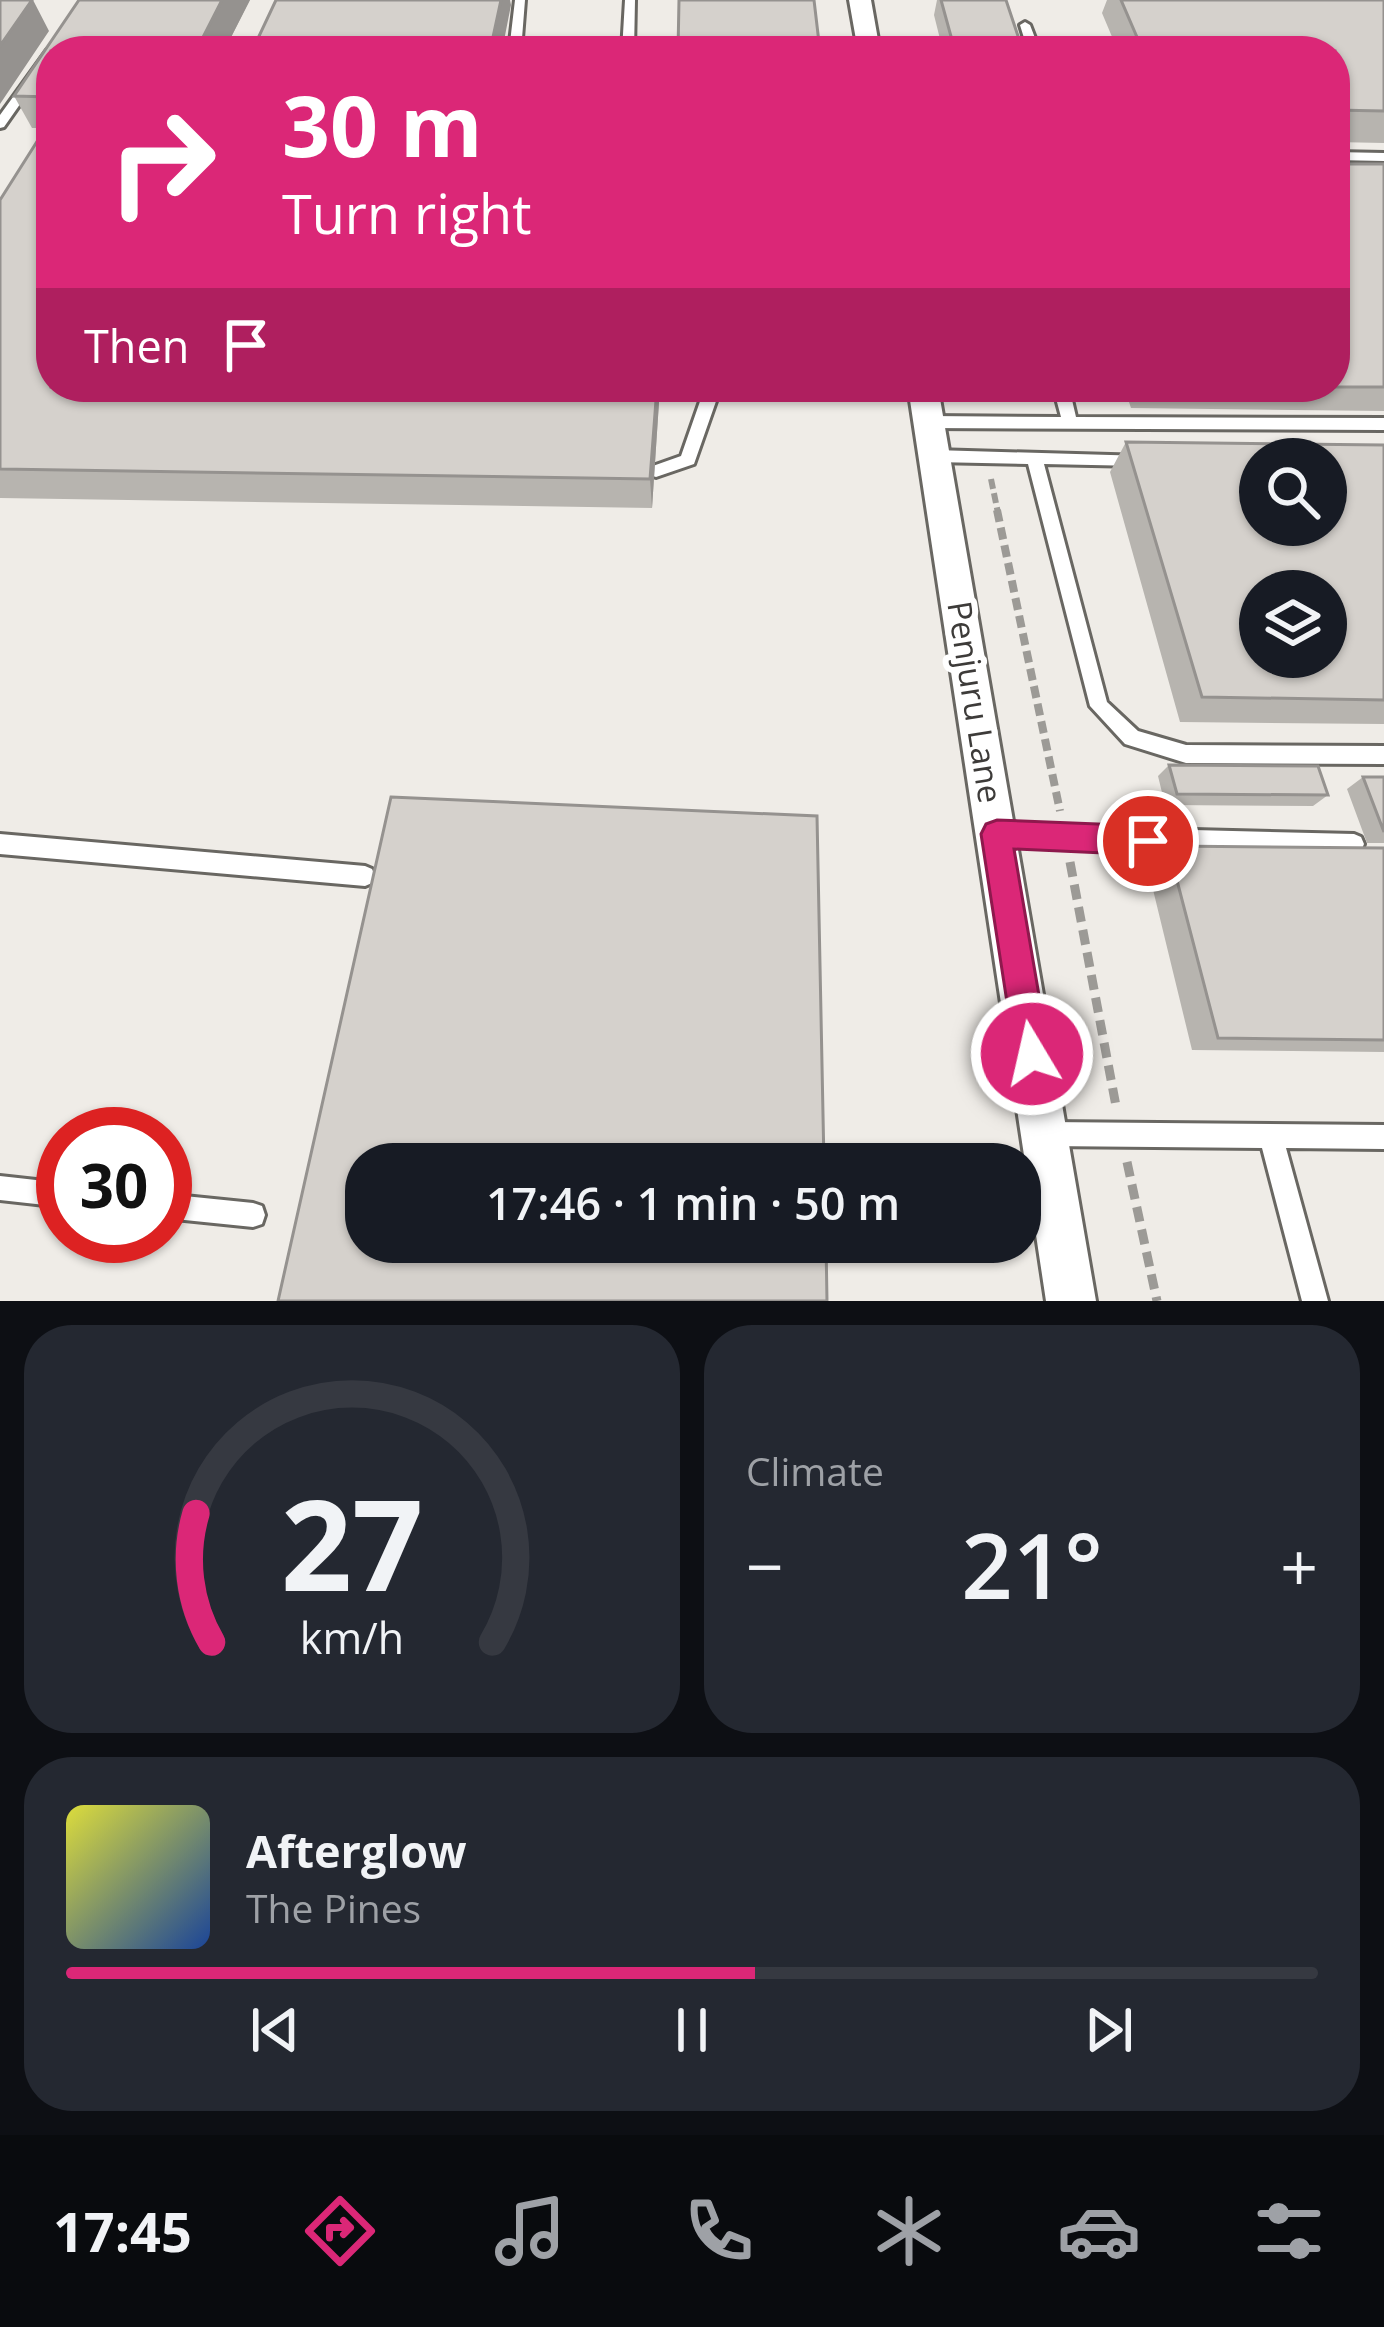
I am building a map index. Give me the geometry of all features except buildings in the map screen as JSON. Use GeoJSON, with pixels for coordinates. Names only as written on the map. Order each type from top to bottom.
{"type":"FeatureCollection","features":[{"type":"Feature","properties":{"kind":"street"},"geometry":{"type":"LineString","coordinates":[[860,0],[866,36]]}},
{"type":"Feature","properties":{"kind":"street","name":"Penjuru Lane"},"geometry":{"type":"LineString","coordinates":[[925,402],[1071,1301]]}},
{"type":"Feature","properties":{"kind":"lane"},"geometry":{"type":"LineString","coordinates":[[516,36],[520,0]]}},
{"type":"Feature","properties":{"kind":"lane"},"geometry":{"type":"LineString","coordinates":[[629,36],[630,0]]}},
{"type":"Feature","properties":{"kind":"lane"},"geometry":{"type":"LineString","coordinates":[[1025,25],[1029,36]]}},
{"type":"Feature","properties":{"kind":"lane"},"geometry":{"type":"LineString","coordinates":[[0,124],[36,72]]}},
{"type":"Feature","properties":{"kind":"lane"},"geometry":{"type":"LineString","coordinates":[[1350,156],[1384,157]]}},
{"type":"Feature","properties":{"kind":"lane"},"geometry":{"type":"LineString","coordinates":[[656,472],[688,460],[708,402]]}},
{"type":"Feature","properties":{"kind":"lane"},"geometry":{"type":"LineString","coordinates":[[1065,402],[1070,424]]}},
{"type":"Feature","properties":{"kind":"lane"},"geometry":{"type":"LineString","coordinates":[[931,439],[1070,424],[1384,424]]}},
{"type":"Feature","properties":{"kind":"lane"},"geometry":{"type":"LineString","coordinates":[[931,439],[1035,459],[1169,460]]}},
{"type":"Feature","properties":{"kind":"lane"},"geometry":{"type":"LineString","coordinates":[[1035,459],[1099,706],[1132,738],[1186,754],[1384,755]]}},
{"type":"Feature","properties":{"kind":"lane"},"geometry":{"type":"LineString","coordinates":[[997,834],[1354,844]]}},
{"type":"Feature","properties":{"kind":"lane"},"geometry":{"type":"LineString","coordinates":[[0,844],[365,876]]}},
{"type":"Feature","properties":{"kind":"lane"},"geometry":{"type":"LineString","coordinates":[[1044,1134],[1384,1138]]}},
{"type":"Feature","properties":{"kind":"lane"},"geometry":{"type":"LineString","coordinates":[[1271,1136],[1316,1301]]}},
{"type":"Feature","properties":{"kind":"lane"},"geometry":{"type":"LineString","coordinates":[[0,1188],[36,1192]]}},
{"type":"Feature","properties":{"kind":"lane"},"geometry":{"type":"LineString","coordinates":[[192,1208],[253,1215]]}},
{"type":"Feature","properties":{"kind":"route"},"geometry":{"type":"LineString","coordinates":[[1032,1054],[997,834],[1148,841]]}}]}
